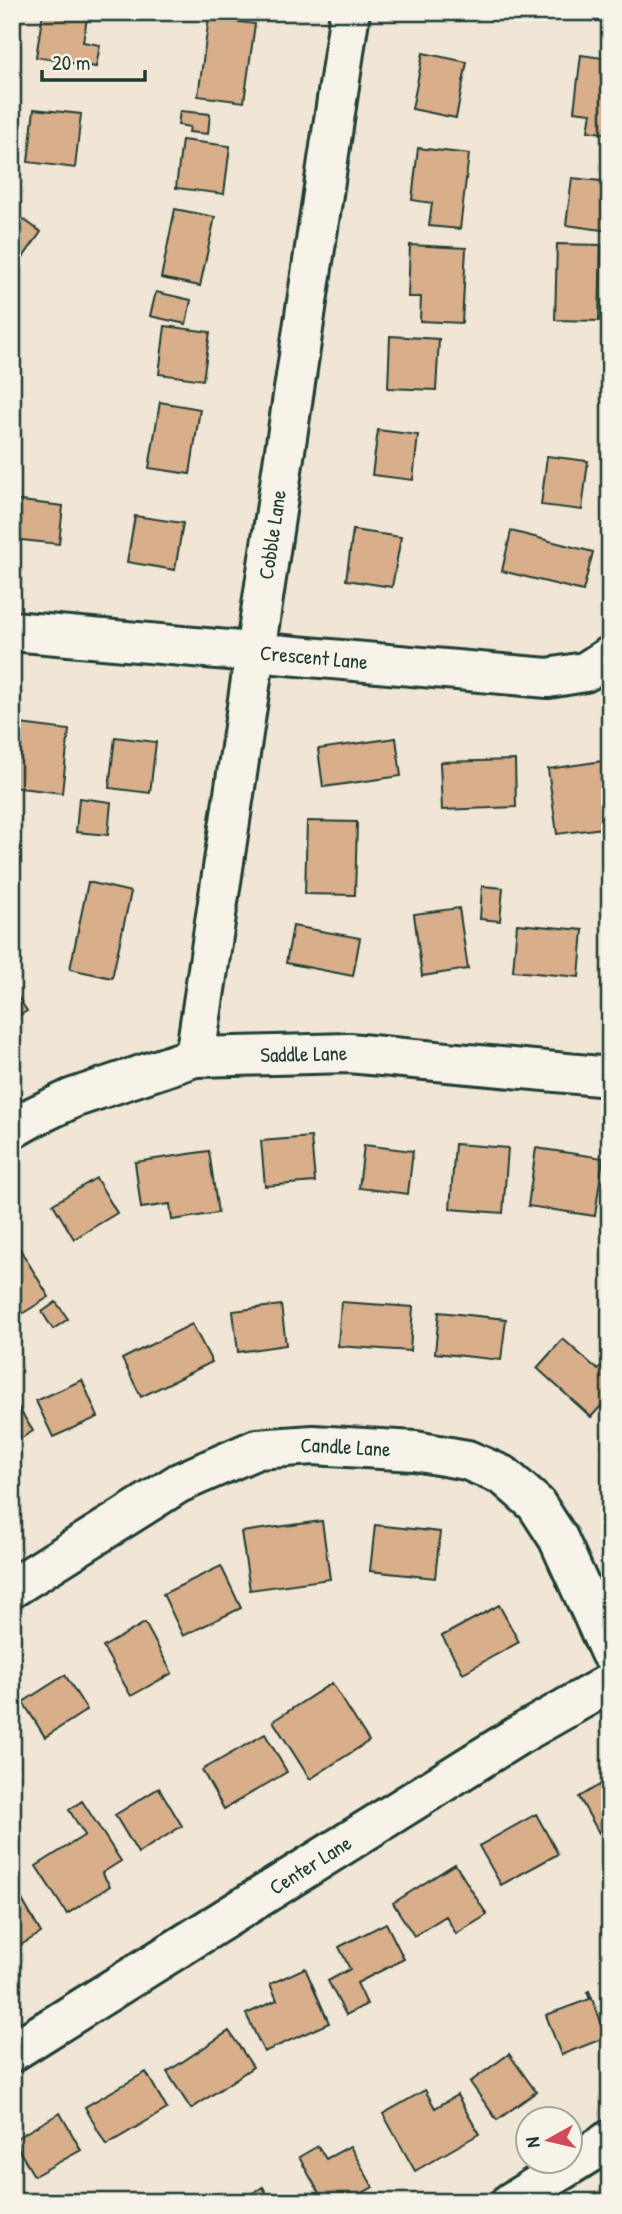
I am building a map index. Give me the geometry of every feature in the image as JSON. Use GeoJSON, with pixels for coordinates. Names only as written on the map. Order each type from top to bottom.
{"type":"FeatureCollection","features":[{"type":"Feature","properties":{"kind":"street","name":"Cobble Lane"},"geometry":{"type":"LineString","coordinates":[[195,1057],[350,12]]}},
{"type":"Feature","properties":{"kind":"street","name":"Crescent Lane"},"geometry":{"type":"LineString","coordinates":[[12,631],[548,678],[585,672],[610,656]]}},
{"type":"Feature","properties":{"kind":"street","name":"Saddle Lane"},"geometry":{"type":"LineString","coordinates":[[12,1129],[73,1098],[195,1057],[349,1053],[610,1077]]}},
{"type":"Feature","properties":{"kind":"street","name":"Candle Lane"},"geometry":{"type":"LineString","coordinates":[[12,1588],[179,1483],[257,1449],[313,1445],[415,1451],[467,1460],[504,1476],[536,1504],[558,1538],[610,1653]]}},
{"type":"Feature","properties":{"kind":"street","name":"Center Lane"},"geometry":{"type":"LineString","coordinates":[[12,2052],[517,1736],[610,1683]]}},
{"type":"Feature","properties":{"kind":"street"},"geometry":{"type":"LineString","coordinates":[[511,2202],[610,2140]]}},
{"type":"Feature","properties":{"kind":"building"},"geometry":{"type":"Polygon","coordinates":[[[43,12],[87,18],[83,42],[100,45],[96,67],[36,57],[43,12]]]}},
{"type":"Feature","properties":{"kind":"building"},"geometry":{"type":"Polygon","coordinates":[[[574,12],[599,12],[598,19],[574,16],[574,12]]]}},
{"type":"Feature","properties":{"kind":"building"},"geometry":{"type":"Polygon","coordinates":[[[209,18],[255,24],[244,102],[198,96],[209,18]]]}},
{"type":"Feature","properties":{"kind":"building"},"geometry":{"type":"Polygon","coordinates":[[[423,53],[467,62],[456,118],[412,109],[423,53]]]}},
{"type":"Feature","properties":{"kind":"building"},"geometry":{"type":"Polygon","coordinates":[[[581,55],[610,59],[610,134],[588,131],[591,113],[574,111],[581,55]]]}},
{"type":"Feature","properties":{"kind":"building"},"geometry":{"type":"Polygon","coordinates":[[[34,109],[81,114],[75,168],[28,162],[34,109]]]}},
{"type":"Feature","properties":{"kind":"building"},"geometry":{"type":"Polygon","coordinates":[[[180,111],[210,114],[208,134],[189,132],[190,127],[178,125],[180,111]]]}},
{"type":"Feature","properties":{"kind":"building"},"geometry":{"type":"Polygon","coordinates":[[[182,140],[230,146],[224,194],[176,188],[182,140]]]}},
{"type":"Feature","properties":{"kind":"building"},"geometry":{"type":"Polygon","coordinates":[[[418,148],[469,154],[460,229],[429,226],[432,203],[412,200],[418,148]]]}},
{"type":"Feature","properties":{"kind":"building"},"geometry":{"type":"Polygon","coordinates":[[[572,178],[610,182],[609,231],[566,225],[572,178]]]}},
{"type":"Feature","properties":{"kind":"building"},"geometry":{"type":"Polygon","coordinates":[[[175,209],[215,217],[200,286],[161,278],[175,209]]]}},
{"type":"Feature","properties":{"kind":"building"},"geometry":{"type":"Polygon","coordinates":[[[12,211],[41,232],[12,273],[12,211]]]}},
{"type":"Feature","properties":{"kind":"building"},"geometry":{"type":"Polygon","coordinates":[[[557,244],[601,245],[599,321],[555,320],[557,244]]]}},
{"type":"Feature","properties":{"kind":"building"},"geometry":{"type":"Polygon","coordinates":[[[410,245],[466,248],[462,323],[420,321],[421,297],[408,297],[410,245]]]}},
{"type":"Feature","properties":{"kind":"building"},"geometry":{"type":"Polygon","coordinates":[[[156,292],[191,300],[186,324],[150,316],[156,292]]]}},
{"type":"Feature","properties":{"kind":"building"},"geometry":{"type":"Polygon","coordinates":[[[165,326],[210,332],[203,380],[159,374],[165,326]]]}},
{"type":"Feature","properties":{"kind":"building"},"geometry":{"type":"Polygon","coordinates":[[[390,336],[439,339],[436,390],[388,388],[390,336]]]}},
{"type":"Feature","properties":{"kind":"building"},"geometry":{"type":"Polygon","coordinates":[[[160,402],[200,409],[190,474],[149,468],[160,402]]]}},
{"type":"Feature","properties":{"kind":"building"},"geometry":{"type":"Polygon","coordinates":[[[378,430],[418,435],[413,480],[372,475],[378,430]]]}},
{"type":"Feature","properties":{"kind":"building"},"geometry":{"type":"Polygon","coordinates":[[[547,456],[588,461],[582,510],[541,505],[547,456]]]}},
{"type":"Feature","properties":{"kind":"building"},"geometry":{"type":"Polygon","coordinates":[[[12,500],[63,506],[59,544],[12,539],[12,500]]]}},
{"type":"Feature","properties":{"kind":"building"},"geometry":{"type":"Polygon","coordinates":[[[135,516],[183,523],[175,570],[127,562],[135,516]]]}},
{"type":"Feature","properties":{"kind":"building"},"geometry":{"type":"Polygon","coordinates":[[[353,530],[401,537],[392,587],[346,580],[353,530]]]}},
{"type":"Feature","properties":{"kind":"building"},"geometry":{"type":"Polygon","coordinates":[[[511,531],[593,552],[583,591],[502,571],[511,531]]]}},
{"type":"Feature","properties":{"kind":"building"},"geometry":{"type":"Polygon","coordinates":[[[12,723],[69,730],[62,793],[12,787],[12,723]]]}},
{"type":"Feature","properties":{"kind":"building"},"geometry":{"type":"Polygon","coordinates":[[[115,737],[156,742],[150,793],[109,788],[115,737]]]}},
{"type":"Feature","properties":{"kind":"building"},"geometry":{"type":"Polygon","coordinates":[[[396,738],[401,776],[323,787],[318,749],[396,738]]]}},
{"type":"Feature","properties":{"kind":"building"},"geometry":{"type":"Polygon","coordinates":[[[515,760],[516,807],[442,810],[440,762],[515,760]]]}},
{"type":"Feature","properties":{"kind":"building"},"geometry":{"type":"Polygon","coordinates":[[[610,760],[610,827],[557,834],[548,769],[610,760]]]}},
{"type":"Feature","properties":{"kind":"building"},"geometry":{"type":"Polygon","coordinates":[[[79,798],[111,802],[108,835],[76,832],[79,798]]]}},
{"type":"Feature","properties":{"kind":"building"},"geometry":{"type":"Polygon","coordinates":[[[307,821],[357,822],[355,895],[305,894],[307,821]]]}},
{"type":"Feature","properties":{"kind":"building"},"geometry":{"type":"Polygon","coordinates":[[[88,882],[131,892],[112,978],[70,969],[88,882]]]}},
{"type":"Feature","properties":{"kind":"building"},"geometry":{"type":"Polygon","coordinates":[[[482,886],[503,888],[500,921],[480,919],[482,886]]]}},
{"type":"Feature","properties":{"kind":"building"},"geometry":{"type":"Polygon","coordinates":[[[459,908],[468,969],[422,976],[414,914],[459,908]]]}},
{"type":"Feature","properties":{"kind":"building"},"geometry":{"type":"Polygon","coordinates":[[[517,924],[583,930],[579,977],[513,971],[517,924]]]}},
{"type":"Feature","properties":{"kind":"building"},"geometry":{"type":"Polygon","coordinates":[[[293,926],[360,938],[353,976],[286,963],[293,926]]]}},
{"type":"Feature","properties":{"kind":"building"},"geometry":{"type":"Polygon","coordinates":[[[12,988],[27,1011],[12,1020],[12,988]]]}},
{"type":"Feature","properties":{"kind":"building"},"geometry":{"type":"Polygon","coordinates":[[[311,1137],[315,1182],[265,1186],[261,1141],[311,1137]]]}},
{"type":"Feature","properties":{"kind":"building"},"geometry":{"type":"Polygon","coordinates":[[[455,1144],[508,1148],[503,1213],[450,1209],[455,1144]]]}},
{"type":"Feature","properties":{"kind":"building"},"geometry":{"type":"Polygon","coordinates":[[[364,1145],[413,1151],[408,1194],[359,1188],[364,1145]]]}},
{"type":"Feature","properties":{"kind":"building"},"geometry":{"type":"Polygon","coordinates":[[[536,1148],[603,1158],[595,1216],[528,1206],[536,1148]]]}},
{"type":"Feature","properties":{"kind":"building"},"geometry":{"type":"Polygon","coordinates":[[[209,1151],[218,1213],[172,1220],[170,1204],[141,1208],[135,1162],[209,1151]]]}},
{"type":"Feature","properties":{"kind":"building"},"geometry":{"type":"Polygon","coordinates":[[[96,1178],[117,1213],[74,1239],[53,1204],[96,1178]]]}},
{"type":"Feature","properties":{"kind":"building"},"geometry":{"type":"Polygon","coordinates":[[[12,1236],[49,1297],[12,1320],[12,1236]]]}},
{"type":"Feature","properties":{"kind":"building"},"geometry":{"type":"Polygon","coordinates":[[[56,1302],[68,1319],[53,1329],[42,1312],[56,1302]]]}},
{"type":"Feature","properties":{"kind":"building"},"geometry":{"type":"Polygon","coordinates":[[[341,1302],[413,1307],[410,1351],[338,1346],[341,1302]]]}},
{"type":"Feature","properties":{"kind":"building"},"geometry":{"type":"Polygon","coordinates":[[[281,1305],[286,1345],[238,1352],[233,1311],[281,1305]]]}},
{"type":"Feature","properties":{"kind":"building"},"geometry":{"type":"Polygon","coordinates":[[[439,1312],[506,1319],[501,1360],[435,1353],[439,1312]]]}},
{"type":"Feature","properties":{"kind":"building"},"geometry":{"type":"Polygon","coordinates":[[[192,1324],[212,1362],[141,1397],[122,1359],[192,1324]]]}},
{"type":"Feature","properties":{"kind":"building"},"geometry":{"type":"Polygon","coordinates":[[[563,1339],[598,1370],[610,1358],[610,1396],[591,1417],[537,1368],[563,1339]]]}},
{"type":"Feature","properties":{"kind":"building"},"geometry":{"type":"Polygon","coordinates":[[[82,1380],[98,1417],[53,1437],[36,1401],[82,1380]]]}},
{"type":"Feature","properties":{"kind":"building"},"geometry":{"type":"Polygon","coordinates":[[[13,1399],[33,1431],[13,1443],[12,1441],[13,1399]]]}},
{"type":"Feature","properties":{"kind":"building"},"geometry":{"type":"Polygon","coordinates":[[[322,1521],[330,1579],[250,1590],[241,1532],[322,1521]]]}},
{"type":"Feature","properties":{"kind":"building"},"geometry":{"type":"Polygon","coordinates":[[[375,1525],[440,1532],[435,1578],[370,1571],[375,1525]]]}},
{"type":"Feature","properties":{"kind":"building"},"geometry":{"type":"Polygon","coordinates":[[[221,1566],[241,1608],[183,1636],[163,1594],[221,1566]]]}},
{"type":"Feature","properties":{"kind":"building"},"geometry":{"type":"Polygon","coordinates":[[[499,1605],[519,1642],[463,1673],[442,1636],[499,1605]]]}},
{"type":"Feature","properties":{"kind":"building"},"geometry":{"type":"Polygon","coordinates":[[[145,1623],[172,1673],[131,1696],[103,1647],[145,1623]]]}},
{"type":"Feature","properties":{"kind":"building"},"geometry":{"type":"Polygon","coordinates":[[[65,1675],[87,1710],[45,1737],[23,1702],[65,1675]]]}},
{"type":"Feature","properties":{"kind":"building"},"geometry":{"type":"Polygon","coordinates":[[[332,1683],[369,1741],[310,1779],[273,1721],[332,1683]]]}},
{"type":"Feature","properties":{"kind":"building"},"geometry":{"type":"Polygon","coordinates":[[[265,1734],[287,1772],[224,1809],[202,1770],[265,1734]]]}},
{"type":"Feature","properties":{"kind":"building"},"geometry":{"type":"Polygon","coordinates":[[[610,1779],[610,1827],[599,1833],[579,1797],[610,1779]]]}},
{"type":"Feature","properties":{"kind":"building"},"geometry":{"type":"Polygon","coordinates":[[[159,1788],[182,1826],[138,1853],[115,1815],[159,1788]]]}},
{"type":"Feature","properties":{"kind":"building"},"geometry":{"type":"Polygon","coordinates":[[[82,1801],[121,1861],[102,1873],[110,1886],[67,1914],[36,1866],[85,1835],[69,1810],[82,1801]]]}},
{"type":"Feature","properties":{"kind":"building"},"geometry":{"type":"Polygon","coordinates":[[[536,1814],[558,1854],[501,1885],[479,1846],[536,1814]]]}},
{"type":"Feature","properties":{"kind":"building"},"geometry":{"type":"Polygon","coordinates":[[[455,1864],[487,1915],[456,1934],[446,1916],[414,1936],[393,1903],[455,1864]]]}},
{"type":"Feature","properties":{"kind":"building"},"geometry":{"type":"Polygon","coordinates":[[[17,1891],[41,1933],[12,1950],[12,1894],[17,1891]]]}},
{"type":"Feature","properties":{"kind":"building"},"geometry":{"type":"Polygon","coordinates":[[[386,1923],[404,1959],[357,1983],[367,2004],[346,2015],[328,1981],[350,1969],[339,1947],[386,1923]]]}},
{"type":"Feature","properties":{"kind":"building"},"geometry":{"type":"Polygon","coordinates":[[[305,1968],[329,2023],[264,2052],[246,2014],[277,2000],[270,1984],[305,1968]]]}},
{"type":"Feature","properties":{"kind":"building"},"geometry":{"type":"Polygon","coordinates":[[[589,1991],[607,2037],[561,2055],[546,2015],[590,1999],[587,1992],[589,1991]]]}},
{"type":"Feature","properties":{"kind":"building"},"geometry":{"type":"Polygon","coordinates":[[[229,2031],[253,2067],[191,2109],[167,2072],[229,2031]]]}},
{"type":"Feature","properties":{"kind":"building"},"geometry":{"type":"Polygon","coordinates":[[[509,2054],[536,2092],[497,2120],[470,2082],[509,2054]]]}},
{"type":"Feature","properties":{"kind":"building"},"geometry":{"type":"Polygon","coordinates":[[[146,2072],[167,2109],[106,2145],[85,2107],[146,2072]]]}},
{"type":"Feature","properties":{"kind":"building"},"geometry":{"type":"Polygon","coordinates":[[[425,2090],[435,2108],[457,2095],[479,2134],[415,2171],[383,2114],[425,2090]]]}},
{"type":"Feature","properties":{"kind":"building"},"geometry":{"type":"Polygon","coordinates":[[[60,2113],[81,2150],[34,2176],[13,2140],[60,2113]]]}},
{"type":"Feature","properties":{"kind":"building"},"geometry":{"type":"Polygon","coordinates":[[[318,2146],[326,2159],[350,2146],[373,2187],[346,2202],[324,2202],[299,2157],[318,2146]]]}},
{"type":"Feature","properties":{"kind":"building"},"geometry":{"type":"Polygon","coordinates":[[[263,2187],[271,2202],[238,2202],[263,2187]]]}}]}
